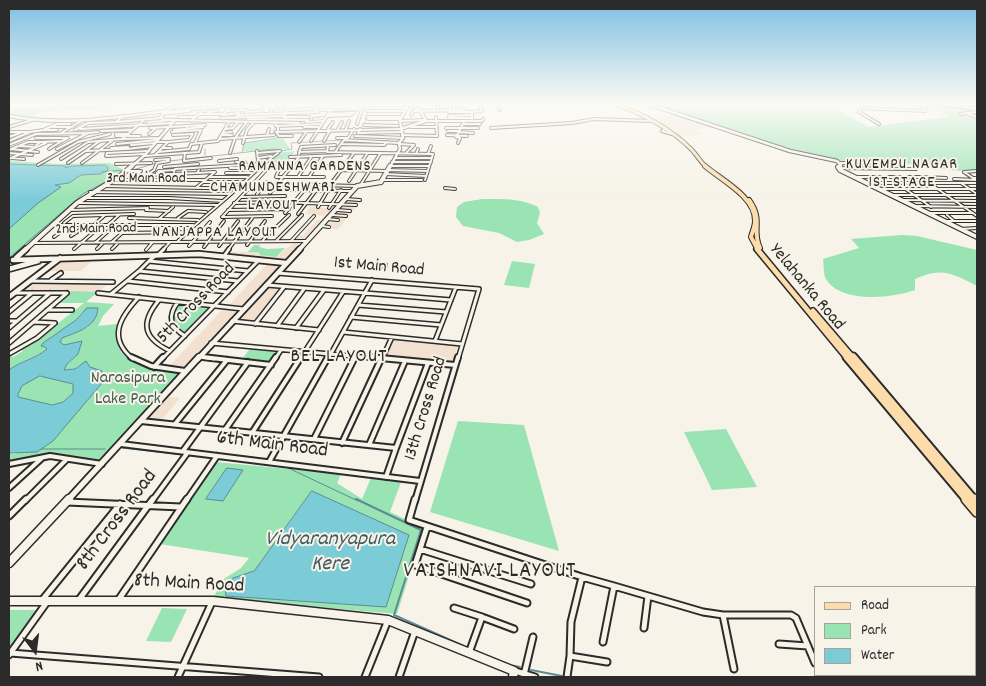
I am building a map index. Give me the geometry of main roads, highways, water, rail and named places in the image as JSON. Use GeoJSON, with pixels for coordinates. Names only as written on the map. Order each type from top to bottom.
{"type":"FeatureCollection","features":[{"type":"Feature","properties":{"kind":"main road","name":"Yelahanka Road"},"geometry":{"type":"LineString","coordinates":[[673,135],[691,149],[699,160],[741,194],[755,216],[756,220],[751,237],[760,254],[977,512]]}},
{"type":"Feature","properties":{"kind":"main road","name":"Yelahanka Road"},"geometry":{"type":"LineString","coordinates":[[674,135],[695,150],[702,160],[728,179],[754,205],[760,221],[756,238],[764,254],[977,503]]}},
{"type":"Feature","properties":{"kind":"water"},"geometry":{"type":"Polygon","coordinates":[[[9,164],[66,166],[65,168],[105,165],[108,167],[108,170],[100,174],[81,175],[69,183],[55,185],[61,187],[38,203],[9,229],[9,164]]]}},
{"type":"Feature","properties":{"kind":"water"},"geometry":{"type":"Polygon","coordinates":[[[87,308],[98,308],[94,320],[90,324],[80,331],[62,338],[60,342],[64,345],[82,341],[78,354],[67,364],[64,370],[75,369],[86,361],[90,367],[102,371],[102,383],[53,441],[37,452],[9,453],[9,370],[47,349],[41,346],[43,343],[76,320],[87,308]],[[40,376],[22,386],[18,397],[52,405],[63,402],[73,393],[73,384],[40,376]]]}},
{"type":"Feature","properties":{"kind":"water"},"geometry":{"type":"Polygon","coordinates":[[[227,468],[243,470],[223,501],[206,499],[227,468]]]}},
{"type":"Feature","properties":{"kind":"water","name":"Vidyaranyapura Kere"},"geometry":{"type":"Polygon","coordinates":[[[312,491],[409,535],[386,607],[226,596],[225,586],[233,578],[254,571],[312,491]]]}},
{"type":"Feature","properties":{"kind":"waterway"},"geometry":{"type":"LineString","coordinates":[[242,152],[244,143],[278,138],[276,135]]}},
{"type":"Feature","properties":{"kind":"waterway"},"geometry":{"type":"LineString","coordinates":[[353,140],[356,135]]}},
{"type":"Feature","properties":{"kind":"waterway"},"geometry":{"type":"LineString","coordinates":[[170,161],[273,149],[281,151],[292,149],[291,143],[342,140]]}},
{"type":"Feature","properties":{"kind":"waterway"},"geometry":{"type":"LineString","coordinates":[[356,140],[388,141]]}},
{"type":"Feature","properties":{"kind":"waterway"},"geometry":{"type":"LineString","coordinates":[[205,149],[205,155]]}},
{"type":"Feature","properties":{"kind":"waterway"},"geometry":{"type":"LineString","coordinates":[[129,171],[157,163]]}},
{"type":"Feature","properties":{"kind":"waterway"},"geometry":{"type":"LineString","coordinates":[[102,172],[123,170]]}},
{"type":"Feature","properties":{"kind":"waterway"},"geometry":{"type":"LineString","coordinates":[[9,258],[83,194],[107,181]]}},
{"type":"Feature","properties":{"kind":"waterway"},"geometry":{"type":"LineString","coordinates":[[122,448],[184,455]]}},
{"type":"Feature","properties":{"kind":"waterway"},"geometry":{"type":"LineString","coordinates":[[41,449],[105,449]]}},
{"type":"Feature","properties":{"kind":"waterway"},"geometry":{"type":"LineString","coordinates":[[188,455],[214,458]]}},
{"type":"Feature","properties":{"kind":"waterway"},"geometry":{"type":"LineString","coordinates":[[218,459],[284,466],[358,501]]}},
{"type":"Feature","properties":{"kind":"waterway"},"geometry":{"type":"LineString","coordinates":[[356,499],[421,530],[394,615],[466,647]]}},
{"type":"Feature","properties":{"kind":"waterway"},"geometry":{"type":"LineString","coordinates":[[476,651],[489,657]]}},
{"type":"Feature","properties":{"kind":"waterway"},"geometry":{"type":"LineString","coordinates":[[509,665],[520,667]]}},
{"type":"Feature","properties":{"kind":"waterway"},"geometry":{"type":"LineString","coordinates":[[531,670],[562,676]]}},
{"type":"Feature","properties":{"kind":"district","name":"RAMANNA GARDENS"},"geometry":{"type":"Point","coordinates":[305,168]}},
{"type":"Feature","properties":{"kind":"district","name":"KUVEMPU NAGAR 1ST STAGE"},"geometry":{"type":"Point","coordinates":[902,175]}},
{"type":"Feature","properties":{"kind":"district","name":"CHAMUNDESHWARI LAYOUT"},"geometry":{"type":"Point","coordinates":[273,198]}},
{"type":"Feature","properties":{"kind":"district","name":"NANJAPPA LAYOUT"},"geometry":{"type":"Point","coordinates":[215,234]}},
{"type":"Feature","properties":{"kind":"district","name":"BEL LAYOUT"},"geometry":{"type":"Point","coordinates":[339,358]}},
{"type":"Feature","properties":{"kind":"district","name":"VAISHNAVI LAYOUT"},"geometry":{"type":"Point","coordinates":[490,573]}},
{"type":"Feature","properties":{"kind":"park label","name":"Narasipura Lake Park"},"geometry":{"type":"Point","coordinates":[128,390]}}]}
